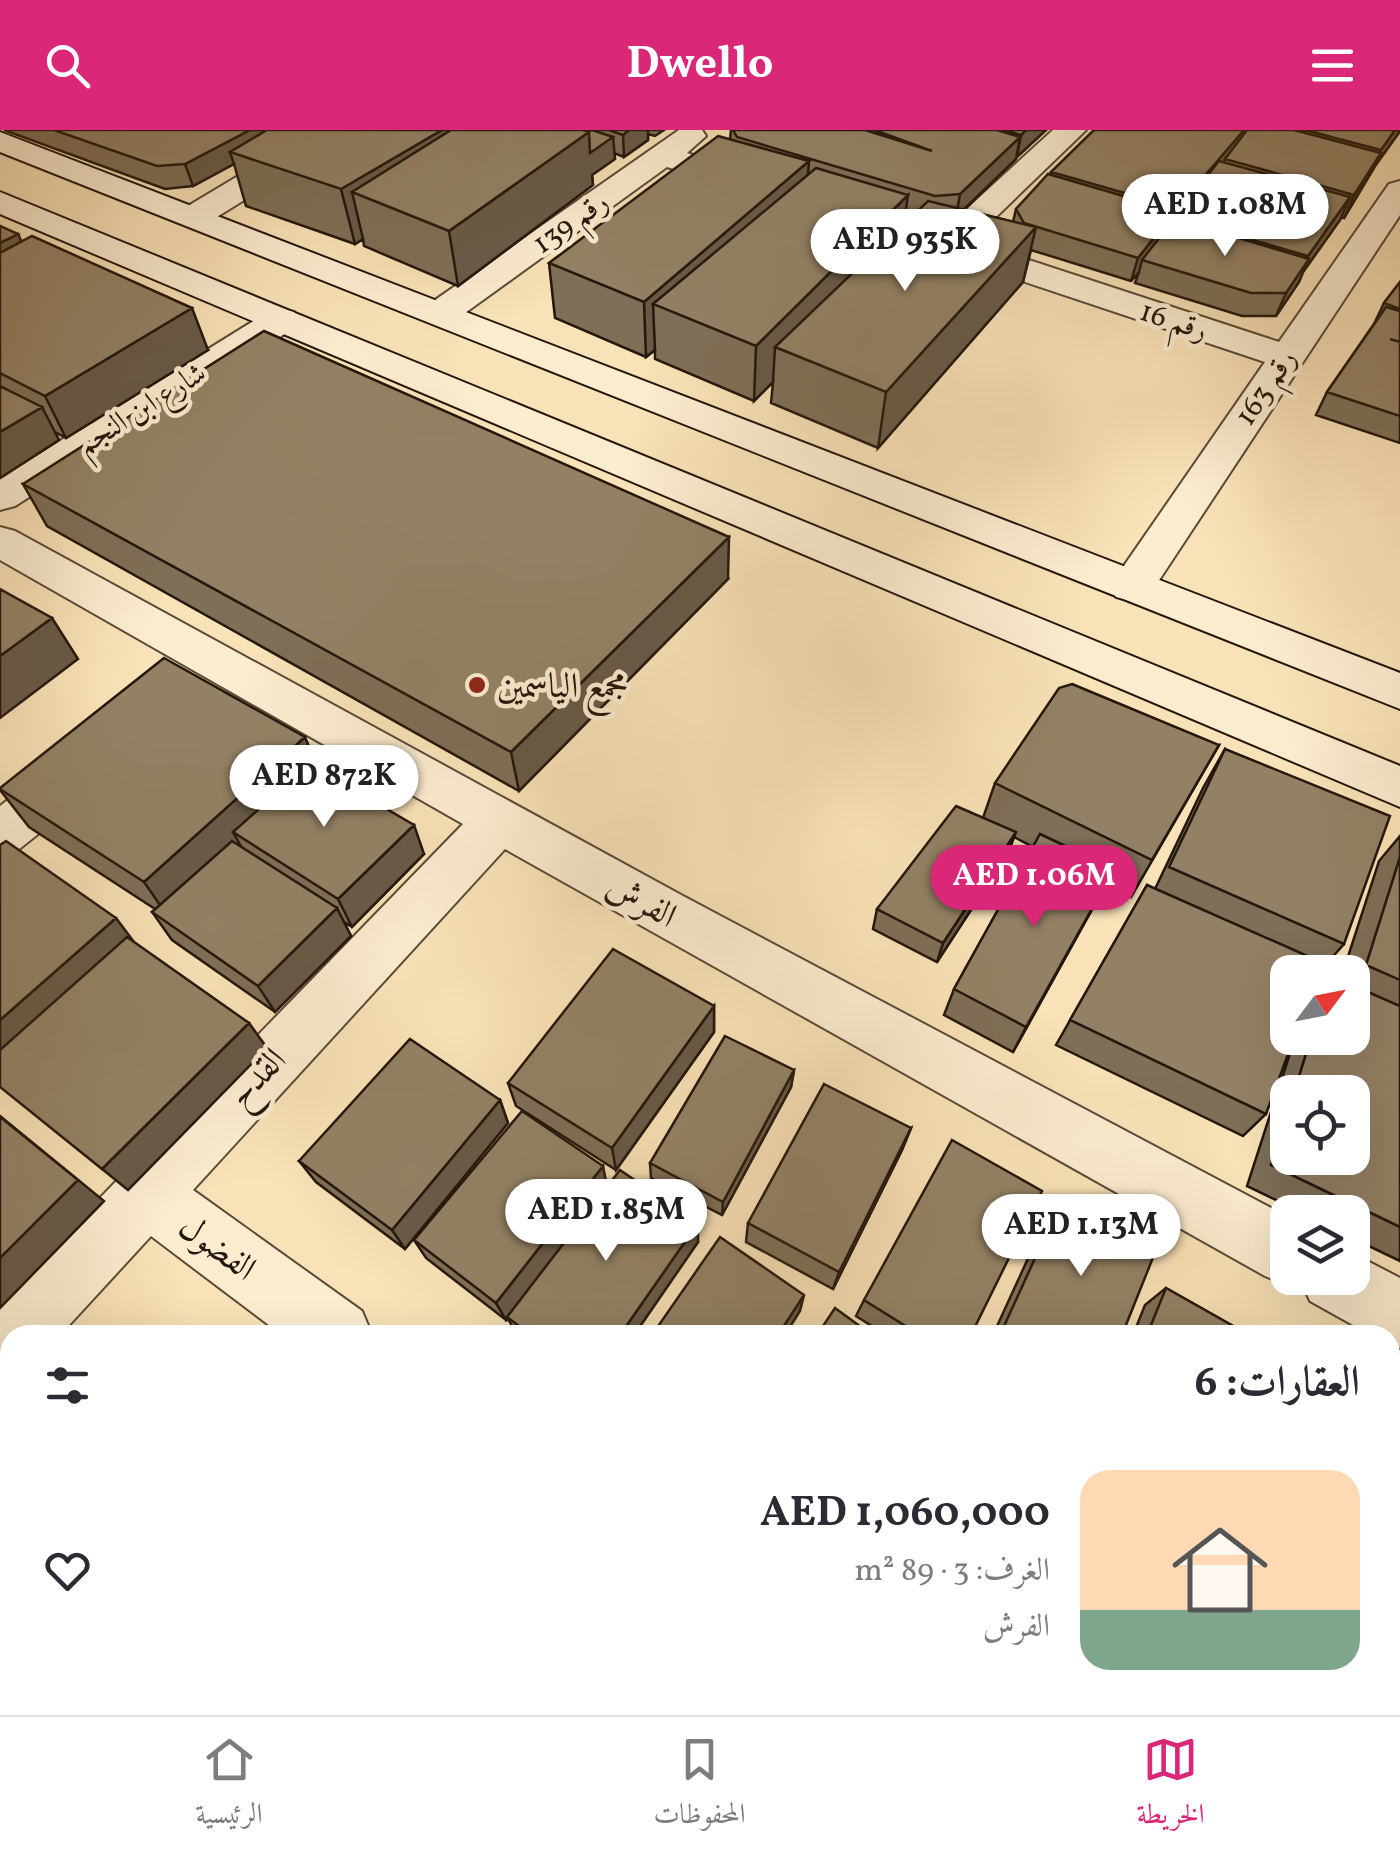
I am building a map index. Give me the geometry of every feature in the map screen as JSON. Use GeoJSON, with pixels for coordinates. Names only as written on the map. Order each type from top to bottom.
{"type":"FeatureCollection","features":[{"type":"Feature","properties":{"kind":"street"},"geometry":{"type":"LineString","coordinates":[[195,216],[336,130]]}},
{"type":"Feature","properties":{"kind":"street","name":"رقم 139"},"geometry":{"type":"LineString","coordinates":[[441,313],[700,130]]}},
{"type":"Feature","properties":{"kind":"street"},"geometry":{"type":"LineString","coordinates":[[947,245],[1071,130]]}},
{"type":"Feature","properties":{"kind":"street"},"geometry":{"type":"LineString","coordinates":[[0,141],[1400,692]]}},
{"type":"Feature","properties":{"kind":"street"},"geometry":{"type":"LineString","coordinates":[[663,156],[795,198]]}},
{"type":"Feature","properties":{"kind":"street","name":"رقم 163"},"geometry":{"type":"LineString","coordinates":[[1132,586],[1400,191]]}},
{"type":"Feature","properties":{"kind":"street"},"geometry":{"type":"LineString","coordinates":[[0,202],[1400,786]]}},
{"type":"Feature","properties":{"kind":"street","name":"رقم 16"},"geometry":{"type":"LineString","coordinates":[[909,233],[1285,356]]}},
{"type":"Feature","properties":{"kind":"street","name":"شارع ابن النجم"},"geometry":{"type":"LineString","coordinates":[[0,497],[281,320]]}},
{"type":"Feature","properties":{"kind":"street","name":"الفرش"},"geometry":{"type":"LineString","coordinates":[[11,561],[203,675],[500,820],[1270,1243]]}},
{"type":"Feature","properties":{"kind":"street"},"geometry":{"type":"LineString","coordinates":[[0,835],[109,749]]}},
{"type":"Feature","properties":{"kind":"street","name":"القدح"},"geometry":{"type":"LineString","coordinates":[[23,1325],[500,820]]}},
{"type":"Feature","properties":{"kind":"street","name":"الفضول"},"geometry":{"type":"LineString","coordinates":[[146,1194],[324,1325]]}},
{"type":"Feature","properties":{"kind":"street"},"geometry":{"type":"LineString","coordinates":[[1365,1295],[1400,1314]]}},
{"type":"Feature","properties":{"kind":"building"},"geometry":{"type":"Polygon","coordinates":[[[54,130],[250,130],[185,164],[157,166],[54,130]]]}},
{"type":"Feature","properties":{"kind":"building"},"geometry":{"type":"Polygon","coordinates":[[[267,130],[442,130],[341,189],[230,152],[267,130]]]}},
{"type":"Feature","properties":{"kind":"building"},"geometry":{"type":"Polygon","coordinates":[[[451,130],[589,132],[449,231],[352,192],[451,130]]]}},
{"type":"Feature","properties":{"kind":"building"},"geometry":{"type":"Polygon","coordinates":[[[583,130],[613,137],[590,153],[589,132],[583,130]]]}},
{"type":"Feature","properties":{"kind":"building"},"geometry":{"type":"Polygon","coordinates":[[[733,130],[865,130],[932,151],[877,131],[997,130],[1020,137],[960,194],[935,196],[737,137],[733,130]]]}},
{"type":"Feature","properties":{"kind":"building"},"geometry":{"type":"Polygon","coordinates":[[[1094,130],[1244,130],[1177,208],[1051,172],[1094,130]]]}},
{"type":"Feature","properties":{"kind":"building"},"geometry":{"type":"Polygon","coordinates":[[[1247,130],[1294,130],[1381,153],[1354,195],[1225,159],[1247,130]]]}},
{"type":"Feature","properties":{"kind":"building"},"geometry":{"type":"Polygon","coordinates":[[[1305,130],[1395,130],[1381,150],[1305,130]]]}},
{"type":"Feature","properties":{"kind":"building"},"geometry":{"type":"Polygon","coordinates":[[[718,136],[809,161],[644,302],[549,263],[718,136]]]}},
{"type":"Feature","properties":{"kind":"building"},"geometry":{"type":"Polygon","coordinates":[[[1219,161],[1350,197],[1308,256],[1174,217],[1219,161]]]}},
{"type":"Feature","properties":{"kind":"building"},"geometry":{"type":"Polygon","coordinates":[[[816,168],[908,195],[756,346],[653,304],[816,168]]]}},
{"type":"Feature","properties":{"kind":"building"},"geometry":{"type":"Polygon","coordinates":[[[1048,174],[1175,211],[1138,258],[1024,223],[1016,209],[1048,174]]]}},
{"type":"Feature","properties":{"kind":"building"},"geometry":{"type":"Polygon","coordinates":[[[928,201],[1036,227],[886,392],[775,347],[928,201]]]}},
{"type":"Feature","properties":{"kind":"building"},"geometry":{"type":"Polygon","coordinates":[[[1174,219],[1309,259],[1286,293],[1251,293],[1142,260],[1174,219]]]}},
{"type":"Feature","properties":{"kind":"building"},"geometry":{"type":"Polygon","coordinates":[[[0,226],[18,234],[0,243],[0,226]]]}},
{"type":"Feature","properties":{"kind":"building"},"geometry":{"type":"Polygon","coordinates":[[[32,236],[192,308],[45,396],[0,373],[0,253],[32,236]]]}},
{"type":"Feature","properties":{"kind":"building"},"geometry":{"type":"Polygon","coordinates":[[[1400,282],[1400,309],[1384,303],[1400,282]]]}},
{"type":"Feature","properties":{"kind":"building"},"geometry":{"type":"Polygon","coordinates":[[[1386,307],[1400,311],[1400,416],[1327,392],[1386,307]]]}},
{"type":"Feature","properties":{"kind":"building","name":"مجمع الياسمين"},"geometry":{"type":"Polygon","coordinates":[[[264,331],[729,537],[511,752],[23,484],[264,331]]]}},
{"type":"Feature","properties":{"kind":"building"},"geometry":{"type":"Polygon","coordinates":[[[0,386],[42,407],[0,432],[0,386]]]}},
{"type":"Feature","properties":{"kind":"building"},"geometry":{"type":"Polygon","coordinates":[[[0,589],[52,618],[0,656],[0,589]]]}},
{"type":"Feature","properties":{"kind":"building"},"geometry":{"type":"Polygon","coordinates":[[[164,658],[305,737],[144,882],[0,788],[164,658]]]}},
{"type":"Feature","properties":{"kind":"building"},"geometry":{"type":"Polygon","coordinates":[[[1072,684],[1219,745],[1152,860],[995,783],[1059,688],[1072,684]]]}},
{"type":"Feature","properties":{"kind":"building"},"geometry":{"type":"Polygon","coordinates":[[[1225,749],[1390,816],[1344,944],[1169,867],[1225,749]]]}},
{"type":"Feature","properties":{"kind":"building"},"geometry":{"type":"Polygon","coordinates":[[[310,764],[414,825],[338,899],[233,832],[310,764]]]}},
{"type":"Feature","properties":{"kind":"building"},"geometry":{"type":"Polygon","coordinates":[[[956,806],[1016,832],[943,943],[877,909],[956,806]]]}},
{"type":"Feature","properties":{"kind":"building"},"geometry":{"type":"Polygon","coordinates":[[[1040,834],[1114,869],[1026,1027],[954,989],[1040,834]]]}},
{"type":"Feature","properties":{"kind":"building"},"geometry":{"type":"Polygon","coordinates":[[[6,841],[116,918],[0,1020],[0,845],[6,841]]]}},
{"type":"Feature","properties":{"kind":"building"},"geometry":{"type":"Polygon","coordinates":[[[232,841],[337,908],[258,986],[152,912],[232,841]]]}},
{"type":"Feature","properties":{"kind":"building"},"geometry":{"type":"Polygon","coordinates":[[[1400,857],[1400,980],[1370,967],[1369,955],[1400,857]]]}},
{"type":"Feature","properties":{"kind":"building"},"geometry":{"type":"Polygon","coordinates":[[[1147,885],[1305,955],[1270,955],[1270,1055],[1288,1055],[1280,1075],[1270,1075],[1266,1114],[1070,1020],[1147,885]]]}},
{"type":"Feature","properties":{"kind":"building"},"geometry":{"type":"Polygon","coordinates":[[[127,937],[249,1023],[102,1169],[0,1087],[0,1050],[127,937]]]}},
{"type":"Feature","properties":{"kind":"building"},"geometry":{"type":"Polygon","coordinates":[[[613,949],[714,1006],[612,1148],[508,1083],[613,949]]]}},
{"type":"Feature","properties":{"kind":"building"},"geometry":{"type":"Polygon","coordinates":[[[1370,993],[1400,1006],[1400,1227],[1370,1213],[1370,1195],[1333,1195],[1292,1175],[1370,1175],[1370,1075],[1299,1075],[1306,1055],[1370,1055],[1370,993]]]}},
{"type":"Feature","properties":{"kind":"building"},"geometry":{"type":"Polygon","coordinates":[[[725,1036],[794,1070],[723,1202],[650,1163],[725,1036]]]}},
{"type":"Feature","properties":{"kind":"building"},"geometry":{"type":"Polygon","coordinates":[[[410,1039],[500,1100],[392,1230],[299,1161],[410,1039]]]}},
{"type":"Feature","properties":{"kind":"building"},"geometry":{"type":"Polygon","coordinates":[[[824,1084],[911,1128],[839,1272],[748,1223],[824,1084]]]}},
{"type":"Feature","properties":{"kind":"building"},"geometry":{"type":"Polygon","coordinates":[[[522,1111],[603,1166],[496,1303],[414,1240],[522,1111]]]}},
{"type":"Feature","properties":{"kind":"building"},"geometry":{"type":"Polygon","coordinates":[[[0,1117],[78,1180],[0,1258],[0,1117]]]}},
{"type":"Feature","properties":{"kind":"building"},"geometry":{"type":"Polygon","coordinates":[[[952,1140],[1042,1191],[976,1325],[904,1325],[864,1300],[952,1140]]]}},
{"type":"Feature","properties":{"kind":"building"},"geometry":{"type":"Polygon","coordinates":[[[620,1170],[698,1223],[627,1325],[518,1325],[507,1317],[620,1170]]]}},
{"type":"Feature","properties":{"kind":"building"},"geometry":{"type":"Polygon","coordinates":[[[1062,1199],[1156,1250],[1126,1325],[1005,1325],[1062,1199]]]}},
{"type":"Feature","properties":{"kind":"building"},"geometry":{"type":"Polygon","coordinates":[[[720,1237],[804,1295],[784,1325],[659,1325],[720,1237]]]}},
{"type":"Feature","properties":{"kind":"building"},"geometry":{"type":"Polygon","coordinates":[[[1166,1288],[1231,1325],[1151,1325],[1166,1288]]]}},
{"type":"Feature","properties":{"kind":"building"},"geometry":{"type":"Polygon","coordinates":[[[835,1308],[858,1325],[824,1325],[835,1308]]]}},
{"type":"Feature","properties":{"kind":"place","name":"مجمع الياسمين"},"geometry":{"type":"Point","coordinates":[477,685]}}]}
